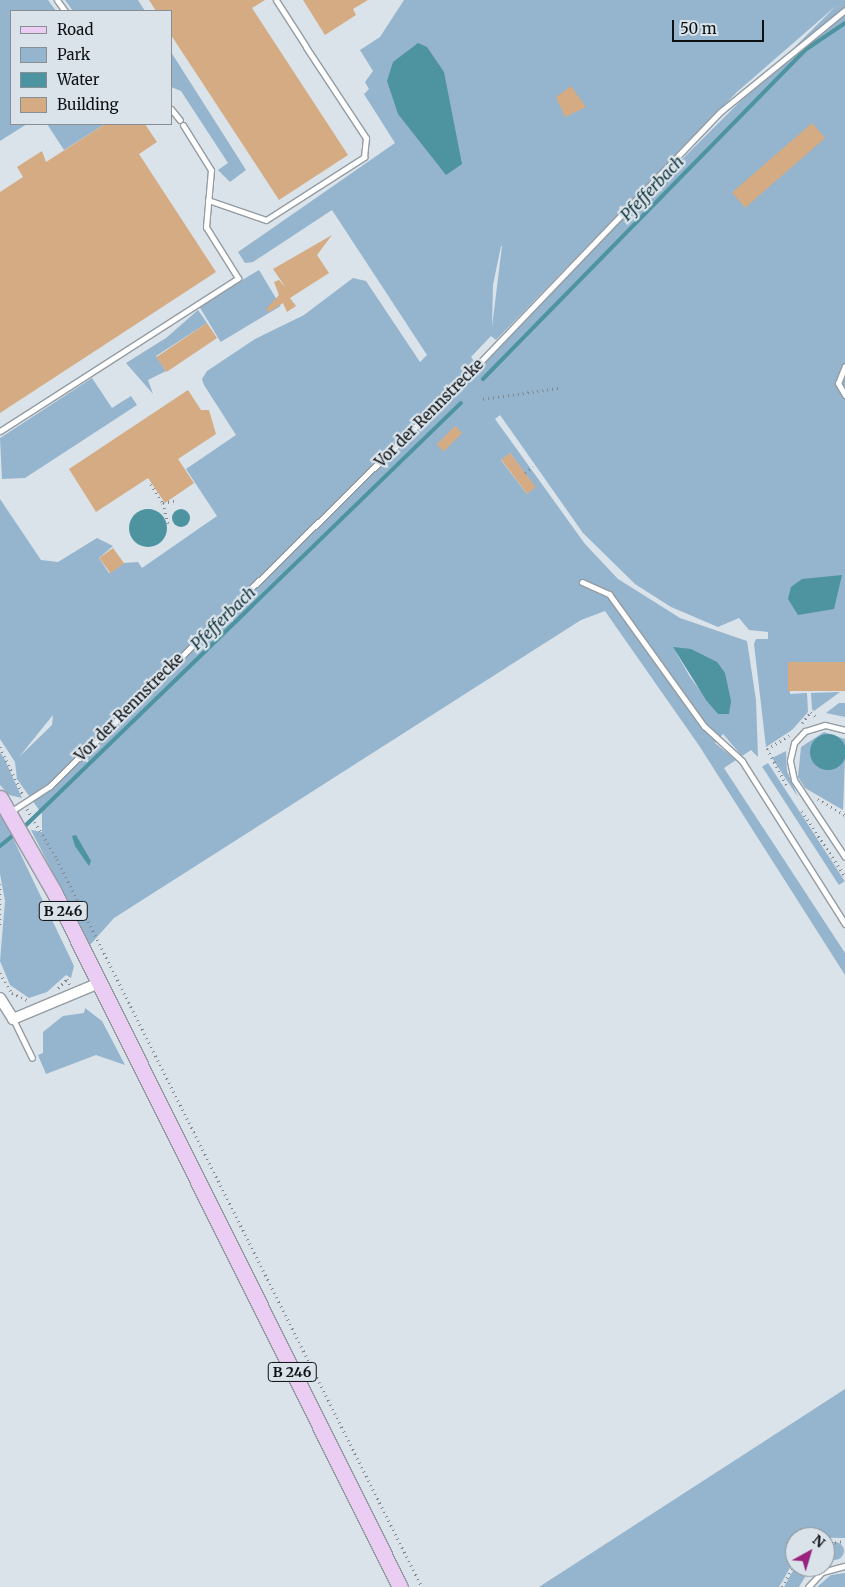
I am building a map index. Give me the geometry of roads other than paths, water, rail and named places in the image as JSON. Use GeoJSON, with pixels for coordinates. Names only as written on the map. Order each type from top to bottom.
{"type":"FeatureCollection","features":[{"type":"Feature","properties":{"kind":"main road","name":"B 246"},"geometry":{"type":"LineString","coordinates":[[0,798],[26,840],[99,983],[400,1587]]}},
{"type":"Feature","properties":{"kind":"street"},"geometry":{"type":"LineString","coordinates":[[0,998],[13,1019],[99,983]]}},
{"type":"Feature","properties":{"kind":"lane"},"geometry":{"type":"LineString","coordinates":[[208,200],[266,220],[364,157],[366,138],[276,0]]}},
{"type":"Feature","properties":{"kind":"lane","name":"Vor der Rennstrecke"},"geometry":{"type":"LineString","coordinates":[[13,818],[27,802],[50,786],[458,385],[731,101],[845,10]]}},
{"type":"Feature","properties":{"kind":"lane"},"geometry":{"type":"LineString","coordinates":[[0,431],[238,278],[206,227],[211,170],[172,110]]}},
{"type":"Feature","properties":{"kind":"lane"},"geometry":{"type":"LineString","coordinates":[[845,366],[838,383],[845,395]]}},
{"type":"Feature","properties":{"kind":"lane"},"geometry":{"type":"LineString","coordinates":[[582,582],[609,594],[704,726],[742,761],[845,924]]}},
{"type":"Feature","properties":{"kind":"lane"},"geometry":{"type":"LineString","coordinates":[[845,730],[825,725],[805,731],[794,744],[790,761],[794,780],[845,857]]}},
{"type":"Feature","properties":{"kind":"lane"},"geometry":{"type":"LineString","coordinates":[[13,1019],[32,1058]]}},
{"type":"Feature","properties":{"kind":"lane"},"geometry":{"type":"LineString","coordinates":[[808,1587],[822,1572],[845,1566]]}},
{"type":"Feature","properties":{"kind":"water"},"geometry":{"type":"Polygon","coordinates":[[[418,43],[427,47],[444,72],[462,164],[446,175],[398,114],[387,81],[393,62],[418,43]]]}},
{"type":"Feature","properties":{"kind":"water"},"geometry":{"type":"Polygon","coordinates":[[[148,509],[161,515],[167,528],[161,541],[148,547],[135,541],[129,528],[135,515],[148,509]]]}},
{"type":"Feature","properties":{"kind":"water"},"geometry":{"type":"Polygon","coordinates":[[[177,509],[185,509],[190,514],[188,525],[177,527],[172,522],[172,514],[177,509]]]}},
{"type":"Feature","properties":{"kind":"water"},"geometry":{"type":"Polygon","coordinates":[[[842,575],[834,609],[798,615],[788,599],[791,587],[802,579],[842,575]]]}},
{"type":"Feature","properties":{"kind":"water"},"geometry":{"type":"Polygon","coordinates":[[[673,647],[691,649],[717,662],[725,673],[731,701],[729,714],[718,714],[706,700],[673,647]]]}},
{"type":"Feature","properties":{"kind":"water"},"geometry":{"type":"Polygon","coordinates":[[[828,734],[835,735],[841,739],[845,745],[845,759],[841,765],[835,769],[828,770],[821,769],[815,765],[811,759],[810,752],[811,745],[815,739],[821,735],[828,734]]]}},
{"type":"Feature","properties":{"kind":"water"},"geometry":{"type":"Polygon","coordinates":[[[76,835],[91,861],[89,866],[75,846],[72,836],[76,835]]]}},
{"type":"Feature","properties":{"kind":"waterway","name":"Pfefferbach"},"geometry":{"type":"LineString","coordinates":[[483,379],[805,50],[845,23]]}},
{"type":"Feature","properties":{"kind":"waterway","name":"Pfefferbach"},"geometry":{"type":"LineString","coordinates":[[23,828],[461,403]]}},
{"type":"Feature","properties":{"kind":"waterway","name":"Pfefferbach"},"geometry":{"type":"LineString","coordinates":[[0,846],[17,832]]}}]}
